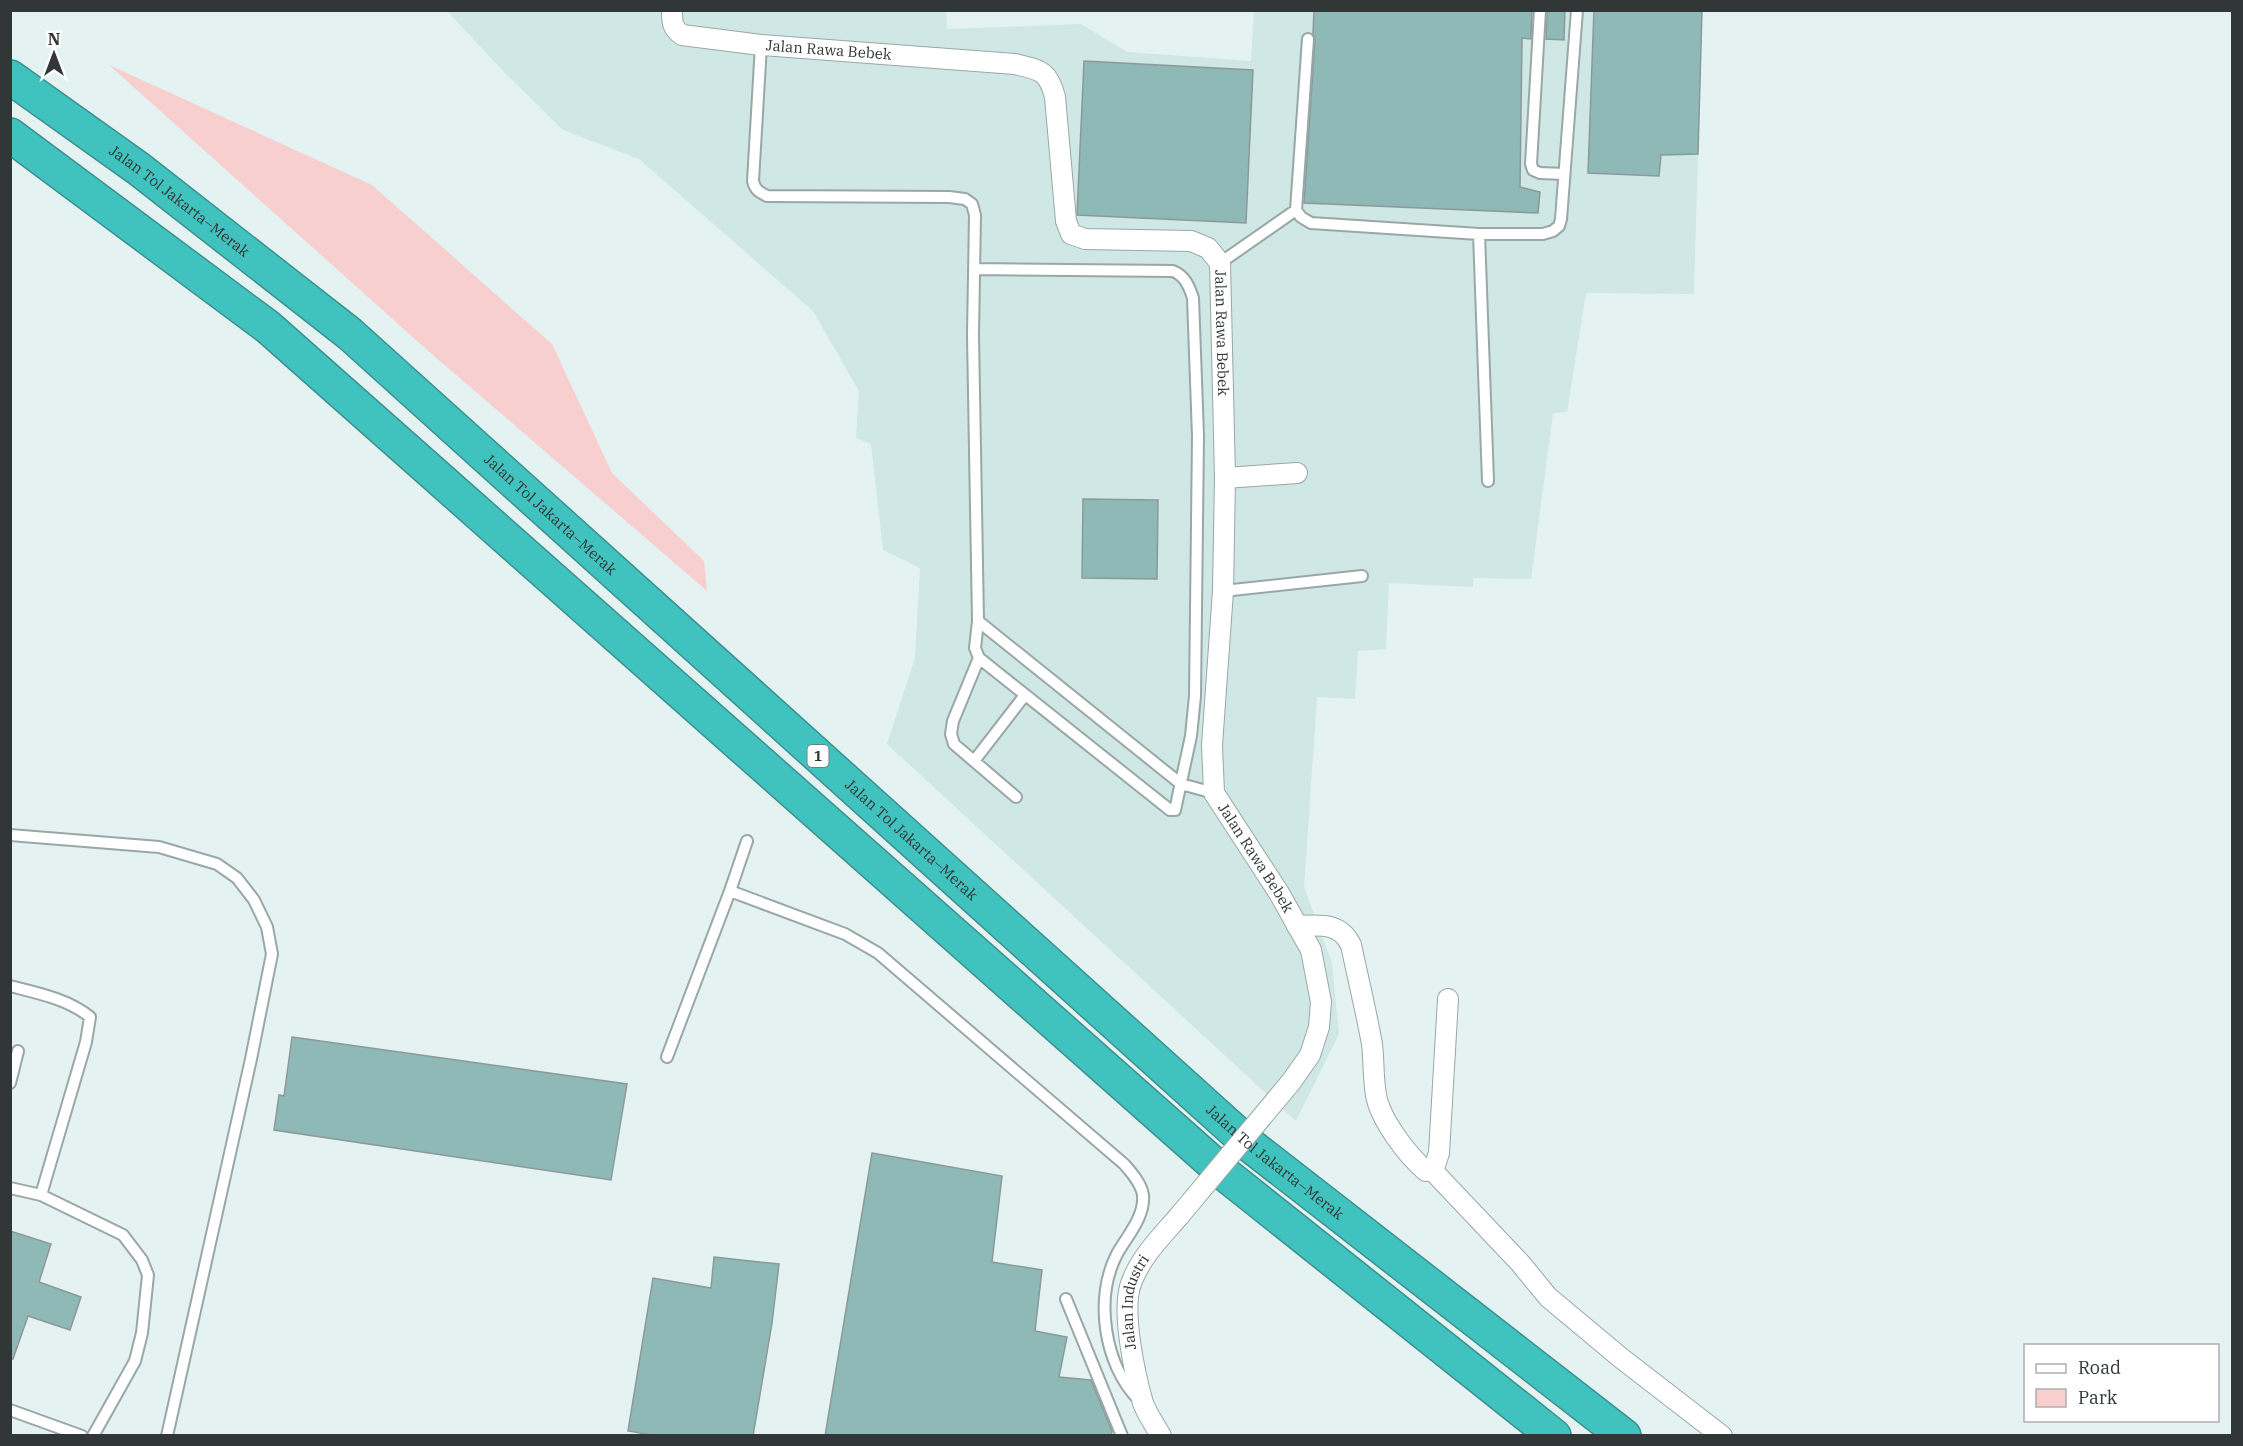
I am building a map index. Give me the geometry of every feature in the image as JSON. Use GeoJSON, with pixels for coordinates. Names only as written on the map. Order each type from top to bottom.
{"type":"FeatureCollection","features":[{"type":"Feature","properties":{"kind":"highway","name":"Jalan Tol Jakarta–Merak"},"geometry":{"type":"LineString","coordinates":[[10,77],[139,169],[350,334],[1251,1146],[1624,1436]]}},
{"type":"Feature","properties":{"kind":"highway"},"geometry":{"type":"LineString","coordinates":[[10,135],[268,327],[1226,1175],[1554,1436]]}},
{"type":"Feature","properties":{"kind":"street","name":"Jalan Rawa Bebek"},"geometry":{"type":"LineString","coordinates":[[672,10],[672,23],[675,30],[682,35],[760,45],[1015,64],[1036,69],[1050,80],[1055,97],[1065,221],[1071,234],[1084,239],[1191,241],[1208,248],[1220,263],[1225,478],[1223,591],[1212,745],[1214,793],[1248,843],[1311,950],[1321,1002],[1319,1027],[1310,1055],[1291,1082],[1180,1215]]}},
{"type":"Feature","properties":{"kind":"street"},"geometry":{"type":"LineString","coordinates":[[1225,478],[1297,473]]}},
{"type":"Feature","properties":{"kind":"street"},"geometry":{"type":"LineString","coordinates":[[1297,926],[1335,927],[1351,945],[1372,1048],[1375,1092],[1379,1106],[1411,1157],[1426,1171],[1433,1171],[1521,1264],[1548,1297],[1621,1358],[1722,1436]]}},
{"type":"Feature","properties":{"kind":"street"},"geometry":{"type":"LineString","coordinates":[[1433,1171],[1439,1153],[1448,999]]}},
{"type":"Feature","properties":{"kind":"street","name":"Jalan Industri"},"geometry":{"type":"LineString","coordinates":[[1161,1436],[1144,1405],[1128,1327],[1127,1301],[1131,1283],[1144,1257],[1180,1215]]}},
{"type":"Feature","properties":{"kind":"lane"},"geometry":{"type":"LineString","coordinates":[[1540,10],[1531,164],[1533,170],[1564,174]]}},
{"type":"Feature","properties":{"kind":"lane"},"geometry":{"type":"LineString","coordinates":[[1308,39],[1296,210],[1301,218],[1311,224],[1479,234],[1543,234],[1553,231],[1561,219],[1577,10]]}},
{"type":"Feature","properties":{"kind":"lane"},"geometry":{"type":"LineString","coordinates":[[760,45],[753,181],[754,187],[759,192],[767,196],[950,197],[969,201],[972,204],[975,215],[974,269],[973,335],[978,621],[975,648],[979,658],[1170,810],[1175,810],[1191,736],[1197,627],[1198,436],[1193,298],[1189,285],[1180,274],[1173,271],[974,269]]}},
{"type":"Feature","properties":{"kind":"lane"},"geometry":{"type":"LineString","coordinates":[[1220,263],[1296,210]]}},
{"type":"Feature","properties":{"kind":"lane"},"geometry":{"type":"LineString","coordinates":[[1479,234],[1488,481]]}},
{"type":"Feature","properties":{"kind":"lane"},"geometry":{"type":"LineString","coordinates":[[1223,591],[1362,576]]}},
{"type":"Feature","properties":{"kind":"lane"},"geometry":{"type":"LineString","coordinates":[[978,621],[1181,784],[1214,793]]}},
{"type":"Feature","properties":{"kind":"lane"},"geometry":{"type":"LineString","coordinates":[[979,658],[953,721],[951,734],[954,744],[1016,797]]}},
{"type":"Feature","properties":{"kind":"lane"},"geometry":{"type":"LineString","coordinates":[[974,761],[1025,695]]}},
{"type":"Feature","properties":{"kind":"lane"},"geometry":{"type":"LineString","coordinates":[[10,835],[159,848],[217,864],[237,878],[254,900],[267,927],[272,954],[270,966],[167,1436]]}},
{"type":"Feature","properties":{"kind":"lane"},"geometry":{"type":"LineString","coordinates":[[666,1057],[747,841]]}},
{"type":"Feature","properties":{"kind":"lane"},"geometry":{"type":"LineString","coordinates":[[730,891],[845,934],[878,952],[1124,1164],[1135,1176],[1143,1195],[1140,1212],[1133,1229],[1117,1255],[1108,1278],[1105,1304],[1107,1333],[1115,1362],[1128,1389],[1144,1405]]}},
{"type":"Feature","properties":{"kind":"lane"},"geometry":{"type":"LineString","coordinates":[[10,986],[57,999],[83,1011],[90,1017],[86,1042],[40,1195]]}},
{"type":"Feature","properties":{"kind":"lane"},"geometry":{"type":"LineString","coordinates":[[10,1083],[18,1051]]}},
{"type":"Feature","properties":{"kind":"lane"},"geometry":{"type":"LineString","coordinates":[[10,1188],[40,1195],[123,1235],[142,1260],[148,1275],[142,1334],[135,1361],[93,1436]]}},
{"type":"Feature","properties":{"kind":"lane"},"geometry":{"type":"LineString","coordinates":[[1065,1299],[1122,1436]]}},
{"type":"Feature","properties":{"kind":"lane"},"geometry":{"type":"LineString","coordinates":[[10,1410],[82,1436]]}},
{"type":"Feature","properties":{"kind":"shaded area"},"geometry":{"type":"Polygon","coordinates":[[[447,11],[946,11],[947,29],[1081,24],[1127,52],[1251,61],[1254,11],[1702,11],[1694,294],[1586,293],[1567,412],[1553,413],[1531,579],[1473,578],[1473,587],[1389,583],[1386,649],[1358,651],[1355,699],[1317,697],[1304,887],[1332,963],[1339,1034],[1296,1121],[887,744],[915,658],[920,568],[883,550],[871,444],[856,438],[859,391],[813,311],[639,159],[563,130],[447,11]]]}},
{"type":"Feature","properties":{"kind":"green space"},"geometry":{"type":"Polygon","coordinates":[[[109,65],[372,185],[552,344],[612,473],[704,561],[707,591],[426,349],[109,65]]]}},
{"type":"Feature","properties":{"kind":"building"},"geometry":{"type":"Polygon","coordinates":[[[1314,10],[1532,10],[1531,39],[1522,38],[1520,187],[1540,192],[1538,213],[1304,203],[1315,40],[1314,10]]]}},
{"type":"Feature","properties":{"kind":"building"},"geometry":{"type":"Polygon","coordinates":[[[1547,10],[1565,10],[1564,40],[1546,39],[1547,10]]]}},
{"type":"Feature","properties":{"kind":"building"},"geometry":{"type":"Polygon","coordinates":[[[1594,10],[1702,10],[1698,154],[1661,155],[1659,176],[1588,173],[1594,10]]]}},
{"type":"Feature","properties":{"kind":"building"},"geometry":{"type":"Polygon","coordinates":[[[1084,61],[1253,70],[1246,223],[1077,215],[1084,61]]]}},
{"type":"Feature","properties":{"kind":"building"},"geometry":{"type":"Polygon","coordinates":[[[1083,499],[1158,500],[1157,579],[1082,578],[1083,499]]]}},
{"type":"Feature","properties":{"kind":"building"},"geometry":{"type":"Polygon","coordinates":[[[292,1037],[627,1084],[611,1180],[274,1130],[279,1095],[284,1096],[292,1037]]]}},
{"type":"Feature","properties":{"kind":"building"},"geometry":{"type":"Polygon","coordinates":[[[872,1153],[1002,1176],[992,1262],[1042,1270],[1035,1331],[1067,1337],[1059,1377],[1091,1380],[1112,1431],[1111,1436],[825,1436],[872,1153]]]}},
{"type":"Feature","properties":{"kind":"building"},"geometry":{"type":"Polygon","coordinates":[[[10,1231],[51,1244],[39,1282],[81,1297],[70,1330],[28,1316],[13,1359],[10,1359],[10,1231]]]}},
{"type":"Feature","properties":{"kind":"building"},"geometry":{"type":"Polygon","coordinates":[[[714,1257],[779,1264],[772,1323],[753,1436],[657,1436],[628,1431],[653,1278],[711,1288],[714,1257]]]}}]}
